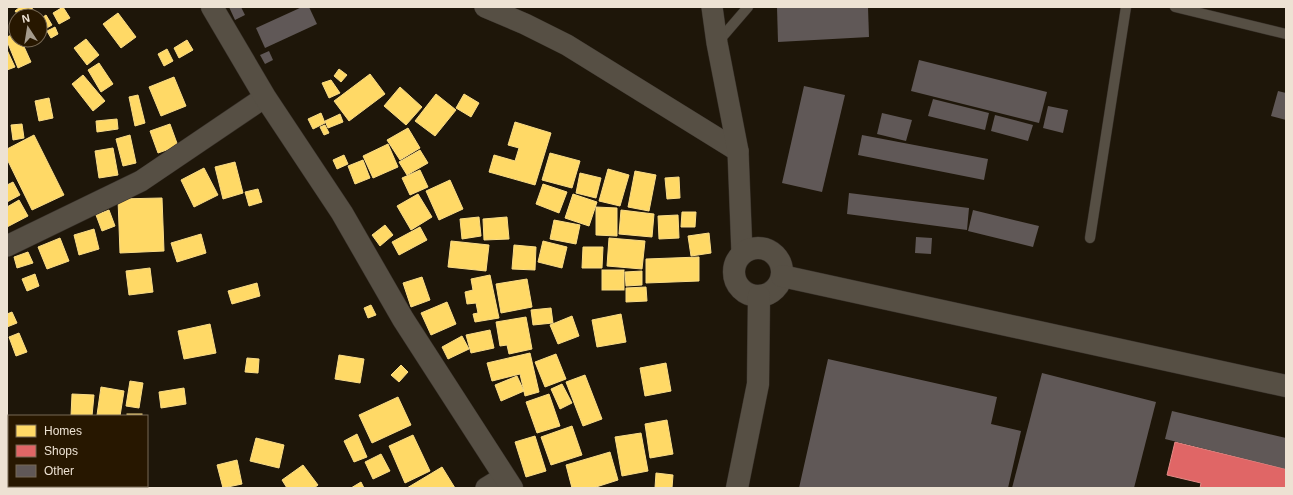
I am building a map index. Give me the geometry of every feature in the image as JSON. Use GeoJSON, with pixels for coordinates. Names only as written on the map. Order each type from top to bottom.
{"type":"FeatureCollection","features":[{"type":"Feature","properties":{"kind":"street"},"geometry":{"type":"LineString","coordinates":[[485,7],[526,24],[567,45],[738,151]]}},
{"type":"Feature","properties":{"kind":"street"},"geometry":{"type":"LineString","coordinates":[[712,7],[717,43],[738,151],[742,254]]}},
{"type":"Feature","properties":{"kind":"street"},"geometry":{"type":"LineString","coordinates":[[214,8],[265,97],[342,213],[403,319],[508,482],[486,488]]}},
{"type":"Feature","properties":{"kind":"street"},"geometry":{"type":"LineString","coordinates":[[7,246],[141,181],[265,97]]}},
{"type":"Feature","properties":{"kind":"street"},"geometry":{"type":"LineString","coordinates":[[756,248],[770,251],[780,262],[782,276],[779,284],[774,290],[759,296],[741,290],[736,281],[734,272],[736,262],[742,254],[756,248]]}},
{"type":"Feature","properties":{"kind":"street"},"geometry":{"type":"LineString","coordinates":[[782,276],[1286,386]]}},
{"type":"Feature","properties":{"kind":"street"},"geometry":{"type":"LineString","coordinates":[[737,488],[758,384],[759,296]]}},
{"type":"Feature","properties":{"kind":"lane"},"geometry":{"type":"LineString","coordinates":[[717,43],[748,7]]}},
{"type":"Feature","properties":{"kind":"lane"},"geometry":{"type":"LineString","coordinates":[[1090,238],[1126,7]]}},
{"type":"Feature","properties":{"kind":"lane"},"geometry":{"type":"LineString","coordinates":[[1175,7],[1286,34]]}},
{"type":"Feature","properties":{"kind":"building: Homes"},"geometry":{"type":"Polygon","coordinates":[[[31,7],[32,8],[19,8],[31,7]]]}},
{"type":"Feature","properties":{"kind":"building: Homes"},"geometry":{"type":"Polygon","coordinates":[[[63,7],[70,18],[59,24],[53,13],[63,7]]]}},
{"type":"Feature","properties":{"kind":"building: Homes"},"geometry":{"type":"Polygon","coordinates":[[[118,13],[136,37],[121,48],[103,24],[118,13]]]}},
{"type":"Feature","properties":{"kind":"building: Homes"},"geometry":{"type":"Polygon","coordinates":[[[48,18],[52,25],[48,27],[48,18]]]}},
{"type":"Feature","properties":{"kind":"building: Homes"},"geometry":{"type":"Polygon","coordinates":[[[55,27],[58,34],[51,38],[48,30],[55,27]]]}},
{"type":"Feature","properties":{"kind":"building: Homes"},"geometry":{"type":"Polygon","coordinates":[[[86,39],[99,55],[87,65],[74,48],[86,39]]]}},
{"type":"Feature","properties":{"kind":"building: Homes"},"geometry":{"type":"Polygon","coordinates":[[[187,40],[193,50],[179,58],[174,48],[187,40]]]}},
{"type":"Feature","properties":{"kind":"building: Homes"},"geometry":{"type":"Polygon","coordinates":[[[10,48],[25,48],[31,62],[18,68],[10,48]]]}},
{"type":"Feature","properties":{"kind":"building: Homes"},"geometry":{"type":"Polygon","coordinates":[[[167,49],[173,61],[164,66],[158,54],[167,49]]]}},
{"type":"Feature","properties":{"kind":"building: Homes"},"geometry":{"type":"Polygon","coordinates":[[[7,50],[15,67],[7,70],[7,50]]]}},
{"type":"Feature","properties":{"kind":"building: Homes"},"geometry":{"type":"Polygon","coordinates":[[[99,63],[113,84],[101,92],[88,70],[99,63]]]}},
{"type":"Feature","properties":{"kind":"building: Homes"},"geometry":{"type":"Polygon","coordinates":[[[339,69],[347,75],[341,82],[334,76],[339,69]]]}},
{"type":"Feature","properties":{"kind":"building: Homes"},"geometry":{"type":"Polygon","coordinates":[[[370,74],[385,94],[349,121],[334,101],[370,74]]]}},
{"type":"Feature","properties":{"kind":"building: Homes"},"geometry":{"type":"Polygon","coordinates":[[[83,75],[105,101],[93,111],[72,84],[83,75]]]}},
{"type":"Feature","properties":{"kind":"building: Homes"},"geometry":{"type":"Polygon","coordinates":[[[174,77],[186,106],[161,116],[149,87],[174,77]]]}},
{"type":"Feature","properties":{"kind":"building: Homes"},"geometry":{"type":"Polygon","coordinates":[[[331,80],[340,93],[329,98],[322,83],[331,80]]]}},
{"type":"Feature","properties":{"kind":"building: Homes"},"geometry":{"type":"Polygon","coordinates":[[[400,87],[422,107],[406,125],[384,106],[400,87]]]}},
{"type":"Feature","properties":{"kind":"building: Homes"},"geometry":{"type":"Polygon","coordinates":[[[436,94],[456,110],[435,136],[415,121],[436,94]]]}},
{"type":"Feature","properties":{"kind":"building: Homes"},"geometry":{"type":"Polygon","coordinates":[[[464,94],[479,103],[471,117],[456,108],[464,94]]]}},
{"type":"Feature","properties":{"kind":"building: Homes"},"geometry":{"type":"Polygon","coordinates":[[[138,95],[145,123],[135,126],[129,97],[138,95]]]}},
{"type":"Feature","properties":{"kind":"building: Homes"},"geometry":{"type":"Polygon","coordinates":[[[49,98],[53,118],[39,121],[35,101],[49,98]]]}},
{"type":"Feature","properties":{"kind":"building: Homes"},"geometry":{"type":"Polygon","coordinates":[[[321,113],[325,123],[313,129],[308,119],[321,113]]]}},
{"type":"Feature","properties":{"kind":"building: Homes"},"geometry":{"type":"Polygon","coordinates":[[[340,114],[343,122],[328,128],[325,121],[340,114]]]}},
{"type":"Feature","properties":{"kind":"building: Homes"},"geometry":{"type":"Polygon","coordinates":[[[117,119],[118,129],[97,132],[96,121],[117,119]]]}},
{"type":"Feature","properties":{"kind":"building: Homes"},"geometry":{"type":"Polygon","coordinates":[[[515,122],[551,133],[535,185],[489,172],[494,155],[515,161],[519,148],[508,145],[515,122]]]}},
{"type":"Feature","properties":{"kind":"building: Homes"},"geometry":{"type":"Polygon","coordinates":[[[22,124],[24,138],[13,140],[11,125],[22,124]]]}},
{"type":"Feature","properties":{"kind":"building: Homes"},"geometry":{"type":"Polygon","coordinates":[[[170,124],[178,146],[158,153],[150,131],[170,124]]]}},
{"type":"Feature","properties":{"kind":"building: Homes"},"geometry":{"type":"Polygon","coordinates":[[[325,125],[329,133],[324,135],[320,127],[325,125]]]}},
{"type":"Feature","properties":{"kind":"building: Homes"},"geometry":{"type":"Polygon","coordinates":[[[408,128],[420,148],[400,160],[387,140],[408,128]]]}},
{"type":"Feature","properties":{"kind":"building: Homes"},"geometry":{"type":"Polygon","coordinates":[[[34,135],[64,195],[32,210],[7,159],[7,149],[34,135]]]}},
{"type":"Feature","properties":{"kind":"building: Homes"},"geometry":{"type":"Polygon","coordinates":[[[130,135],[136,163],[123,166],[116,139],[130,135]]]}},
{"type":"Feature","properties":{"kind":"building: Homes"},"geometry":{"type":"Polygon","coordinates":[[[388,144],[398,167],[373,178],[363,156],[388,144]]]}},
{"type":"Feature","properties":{"kind":"building: Homes"},"geometry":{"type":"Polygon","coordinates":[[[113,148],[118,175],[99,178],[95,151],[113,148]]]}},
{"type":"Feature","properties":{"kind":"building: Homes"},"geometry":{"type":"Polygon","coordinates":[[[420,150],[428,163],[407,175],[399,162],[420,150]]]}},
{"type":"Feature","properties":{"kind":"building: Homes"},"geometry":{"type":"Polygon","coordinates":[[[550,153],[580,161],[572,188],[542,180],[550,153]]]}},
{"type":"Feature","properties":{"kind":"building: Homes"},"geometry":{"type":"Polygon","coordinates":[[[344,155],[348,164],[337,169],[333,160],[344,155]]]}},
{"type":"Feature","properties":{"kind":"building: Homes"},"geometry":{"type":"Polygon","coordinates":[[[363,160],[370,178],[355,184],[348,166],[363,160]]]}},
{"type":"Feature","properties":{"kind":"building: Homes"},"geometry":{"type":"Polygon","coordinates":[[[235,162],[243,193],[223,199],[215,167],[235,162]]]}},
{"type":"Feature","properties":{"kind":"building: Homes"},"geometry":{"type":"Polygon","coordinates":[[[204,168],[218,195],[194,207],[181,180],[204,168]]]}},
{"type":"Feature","properties":{"kind":"building: Homes"},"geometry":{"type":"Polygon","coordinates":[[[608,169],[629,175],[620,206],[599,201],[608,169]]]}},
{"type":"Feature","properties":{"kind":"building: Homes"},"geometry":{"type":"Polygon","coordinates":[[[420,170],[428,187],[410,195],[402,178],[420,170]]]}},
{"type":"Feature","properties":{"kind":"building: Homes"},"geometry":{"type":"Polygon","coordinates":[[[635,171],[656,175],[649,211],[628,207],[635,171]]]}},
{"type":"Feature","properties":{"kind":"building: Homes"},"geometry":{"type":"Polygon","coordinates":[[[580,173],[601,178],[596,198],[576,193],[580,173]]]}},
{"type":"Feature","properties":{"kind":"building: Homes"},"geometry":{"type":"Polygon","coordinates":[[[679,177],[680,198],[667,199],[665,178],[679,177]]]}},
{"type":"Feature","properties":{"kind":"building: Homes"},"geometry":{"type":"Polygon","coordinates":[[[450,180],[463,209],[439,220],[426,191],[450,180]]]}},
{"type":"Feature","properties":{"kind":"building: Homes"},"geometry":{"type":"Polygon","coordinates":[[[13,182],[20,195],[7,202],[7,185],[13,182]]]}},
{"type":"Feature","properties":{"kind":"building: Homes"},"geometry":{"type":"Polygon","coordinates":[[[543,184],[567,192],[559,213],[536,204],[543,184]]]}},
{"type":"Feature","properties":{"kind":"building: Homes"},"geometry":{"type":"Polygon","coordinates":[[[258,189],[262,202],[249,206],[245,192],[258,189]]]}},
{"type":"Feature","properties":{"kind":"building: Homes"},"geometry":{"type":"Polygon","coordinates":[[[418,194],[432,217],[411,230],[397,206],[418,194]]]}},
{"type":"Feature","properties":{"kind":"building: Homes"},"geometry":{"type":"Polygon","coordinates":[[[573,194],[597,202],[589,226],[565,218],[573,194]]]}},
{"type":"Feature","properties":{"kind":"building: Homes"},"geometry":{"type":"Polygon","coordinates":[[[162,198],[164,251],[120,253],[118,199],[162,198]]]}},
{"type":"Feature","properties":{"kind":"building: Homes"},"geometry":{"type":"Polygon","coordinates":[[[19,200],[28,216],[7,227],[7,207],[19,200]]]}},
{"type":"Feature","properties":{"kind":"building: Homes"},"geometry":{"type":"Polygon","coordinates":[[[596,207],[617,208],[617,236],[596,235],[596,207]]]}},
{"type":"Feature","properties":{"kind":"building: Homes"},"geometry":{"type":"Polygon","coordinates":[[[109,210],[115,226],[102,231],[96,215],[109,210]]]}},
{"type":"Feature","properties":{"kind":"building: Homes"},"geometry":{"type":"Polygon","coordinates":[[[621,210],[654,214],[652,237],[619,234],[621,210]]]}},
{"type":"Feature","properties":{"kind":"building: Homes"},"geometry":{"type":"Polygon","coordinates":[[[682,212],[696,212],[695,227],[681,227],[682,212]]]}},
{"type":"Feature","properties":{"kind":"building: Homes"},"geometry":{"type":"Polygon","coordinates":[[[678,215],[679,238],[659,239],[658,216],[678,215]]]}},
{"type":"Feature","properties":{"kind":"building: Homes"},"geometry":{"type":"Polygon","coordinates":[[[479,217],[481,236],[462,239],[460,219],[479,217]]]}},
{"type":"Feature","properties":{"kind":"building: Homes"},"geometry":{"type":"Polygon","coordinates":[[[507,217],[509,239],[484,240],[483,219],[507,217]]]}},
{"type":"Feature","properties":{"kind":"building: Homes"},"geometry":{"type":"Polygon","coordinates":[[[554,220],[580,225],[576,244],[550,239],[554,220]]]}},
{"type":"Feature","properties":{"kind":"building: Homes"},"geometry":{"type":"Polygon","coordinates":[[[385,225],[393,235],[380,246],[372,235],[385,225]]]}},
{"type":"Feature","properties":{"kind":"building: Homes"},"geometry":{"type":"Polygon","coordinates":[[[420,227],[427,240],[399,255],[392,242],[420,227]]]}},
{"type":"Feature","properties":{"kind":"building: Homes"},"geometry":{"type":"Polygon","coordinates":[[[94,229],[99,249],[79,255],[74,235],[94,229]]]}},
{"type":"Feature","properties":{"kind":"building: Homes"},"geometry":{"type":"Polygon","coordinates":[[[709,233],[711,253],[691,256],[688,236],[709,233]]]}},
{"type":"Feature","properties":{"kind":"building: Homes"},"geometry":{"type":"Polygon","coordinates":[[[201,234],[206,253],[177,262],[171,243],[201,234]]]}},
{"type":"Feature","properties":{"kind":"building: Homes"},"geometry":{"type":"Polygon","coordinates":[[[60,238],[69,261],[47,269],[38,247],[60,238]]]}},
{"type":"Feature","properties":{"kind":"building: Homes"},"geometry":{"type":"Polygon","coordinates":[[[609,238],[645,241],[642,269],[607,266],[609,238]]]}},
{"type":"Feature","properties":{"kind":"building: Homes"},"geometry":{"type":"Polygon","coordinates":[[[451,241],[489,245],[486,271],[448,267],[451,241]]]}},
{"type":"Feature","properties":{"kind":"building: Homes"},"geometry":{"type":"Polygon","coordinates":[[[543,241],[567,247],[562,268],[538,262],[543,241]]]}},
{"type":"Feature","properties":{"kind":"building: Homes"},"geometry":{"type":"Polygon","coordinates":[[[514,245],[536,247],[535,270],[512,269],[514,245]]]}},
{"type":"Feature","properties":{"kind":"building: Homes"},"geometry":{"type":"Polygon","coordinates":[[[583,247],[603,247],[602,268],[582,268],[583,247]]]}},
{"type":"Feature","properties":{"kind":"building: Homes"},"geometry":{"type":"Polygon","coordinates":[[[28,252],[33,263],[17,268],[14,257],[28,252]]]}},
{"type":"Feature","properties":{"kind":"building: Homes"},"geometry":{"type":"Polygon","coordinates":[[[699,257],[699,281],[646,283],[646,259],[699,257]]]}},
{"type":"Feature","properties":{"kind":"building: Homes"},"geometry":{"type":"Polygon","coordinates":[[[150,268],[153,292],[129,295],[126,271],[150,268]]]}},
{"type":"Feature","properties":{"kind":"building: Homes"},"geometry":{"type":"Polygon","coordinates":[[[602,270],[624,270],[624,290],[602,290],[602,270]]]}},
{"type":"Feature","properties":{"kind":"building: Homes"},"geometry":{"type":"Polygon","coordinates":[[[642,271],[642,285],[626,286],[625,272],[642,271]]]}},
{"type":"Feature","properties":{"kind":"building: Homes"},"geometry":{"type":"Polygon","coordinates":[[[35,274],[39,286],[27,291],[22,279],[35,274]]]}},
{"type":"Feature","properties":{"kind":"building: Homes"},"geometry":{"type":"Polygon","coordinates":[[[490,275],[499,318],[475,322],[473,314],[478,313],[476,303],[467,304],[465,292],[473,290],[471,279],[490,275]]]}},
{"type":"Feature","properties":{"kind":"building: Homes"},"geometry":{"type":"Polygon","coordinates":[[[422,277],[430,300],[411,307],[403,283],[422,277]]]}},
{"type":"Feature","properties":{"kind":"building: Homes"},"geometry":{"type":"Polygon","coordinates":[[[527,279],[532,307],[501,313],[496,284],[527,279]]]}},
{"type":"Feature","properties":{"kind":"building: Homes"},"geometry":{"type":"Polygon","coordinates":[[[257,283],[260,296],[232,304],[228,291],[257,283]]]}},
{"type":"Feature","properties":{"kind":"building: Homes"},"geometry":{"type":"Polygon","coordinates":[[[646,287],[647,301],[626,302],[626,288],[646,287]]]}},
{"type":"Feature","properties":{"kind":"building: Homes"},"geometry":{"type":"Polygon","coordinates":[[[447,302],[456,324],[431,335],[421,313],[447,302]]]}},
{"type":"Feature","properties":{"kind":"building: Homes"},"geometry":{"type":"Polygon","coordinates":[[[371,305],[376,315],[368,318],[364,308],[371,305]]]}},
{"type":"Feature","properties":{"kind":"building: Homes"},"geometry":{"type":"Polygon","coordinates":[[[551,308],[553,323],[533,325],[531,310],[551,308]]]}},
{"type":"Feature","properties":{"kind":"building: Homes"},"geometry":{"type":"Polygon","coordinates":[[[12,312],[17,323],[7,327],[7,314],[12,312]]]}},
{"type":"Feature","properties":{"kind":"building: Homes"},"geometry":{"type":"Polygon","coordinates":[[[621,314],[626,342],[597,347],[592,320],[621,314]]]}},
{"type":"Feature","properties":{"kind":"building: Homes"},"geometry":{"type":"Polygon","coordinates":[[[572,316],[579,336],[558,344],[550,325],[572,316]]]}},
{"type":"Feature","properties":{"kind":"building: Homes"},"geometry":{"type":"Polygon","coordinates":[[[526,317],[532,349],[509,354],[507,345],[500,346],[496,322],[526,317]]]}},
{"type":"Feature","properties":{"kind":"building: Homes"},"geometry":{"type":"Polygon","coordinates":[[[210,324],[216,353],[184,359],[178,331],[210,324]]]}},
{"type":"Feature","properties":{"kind":"building: Homes"},"geometry":{"type":"Polygon","coordinates":[[[490,330],[494,348],[471,353],[466,335],[490,330]]]}},
{"type":"Feature","properties":{"kind":"building: Homes"},"geometry":{"type":"Polygon","coordinates":[[[19,333],[27,352],[16,356],[9,337],[19,333]]]}},
{"type":"Feature","properties":{"kind":"building: Homes"},"geometry":{"type":"Polygon","coordinates":[[[462,336],[469,349],[448,359],[442,347],[462,336]]]}},
{"type":"Feature","properties":{"kind":"building: Homes"},"geometry":{"type":"Polygon","coordinates":[[[530,353],[539,392],[525,396],[520,374],[492,381],[487,363],[530,353]]]}},
{"type":"Feature","properties":{"kind":"building: Homes"},"geometry":{"type":"Polygon","coordinates":[[[556,354],[566,379],[545,387],[535,362],[556,354]]]}},
{"type":"Feature","properties":{"kind":"building: Homes"},"geometry":{"type":"Polygon","coordinates":[[[339,355],[364,359],[360,383],[335,379],[339,355]]]}},
{"type":"Feature","properties":{"kind":"building: Homes"},"geometry":{"type":"Polygon","coordinates":[[[247,358],[259,359],[258,373],[245,372],[247,358]]]}},
{"type":"Feature","properties":{"kind":"building: Homes"},"geometry":{"type":"Polygon","coordinates":[[[666,363],[671,391],[645,396],[640,368],[666,363]]]}},
{"type":"Feature","properties":{"kind":"building: Homes"},"geometry":{"type":"Polygon","coordinates":[[[401,365],[408,372],[399,382],[391,375],[401,365]]]}},
{"type":"Feature","properties":{"kind":"building: Homes"},"geometry":{"type":"Polygon","coordinates":[[[585,375],[602,419],[583,426],[566,382],[585,375]]]}},
{"type":"Feature","properties":{"kind":"building: Homes"},"geometry":{"type":"Polygon","coordinates":[[[517,376],[524,391],[501,401],[495,385],[517,376]]]}},
{"type":"Feature","properties":{"kind":"building: Homes"},"geometry":{"type":"Polygon","coordinates":[[[130,381],[143,383],[139,408],[126,406],[130,381]]]}},
{"type":"Feature","properties":{"kind":"building: Homes"},"geometry":{"type":"Polygon","coordinates":[[[562,384],[572,403],[560,409],[551,389],[562,384]]]}},
{"type":"Feature","properties":{"kind":"building: Homes"},"geometry":{"type":"Polygon","coordinates":[[[101,387],[124,391],[120,415],[97,415],[101,387]]]}},
{"type":"Feature","properties":{"kind":"building: Homes"},"geometry":{"type":"Polygon","coordinates":[[[184,388],[186,404],[161,408],[159,392],[184,388]]]}},
{"type":"Feature","properties":{"kind":"building: Homes"},"geometry":{"type":"Polygon","coordinates":[[[72,394],[94,395],[92,415],[71,415],[72,394]]]}},
{"type":"Feature","properties":{"kind":"building: Homes"},"geometry":{"type":"Polygon","coordinates":[[[549,394],[560,426],[537,433],[526,402],[549,394]]]}},
{"type":"Feature","properties":{"kind":"building: Homes"},"geometry":{"type":"Polygon","coordinates":[[[398,397],[411,425],[372,443],[359,415],[398,397]]]}},
{"type":"Feature","properties":{"kind":"building: Homes"},"geometry":{"type":"Polygon","coordinates":[[[127,414],[142,414],[142,415],[127,414]]]}},
{"type":"Feature","properties":{"kind":"building: Homes"},"geometry":{"type":"Polygon","coordinates":[[[667,420],[673,454],[650,458],[645,424],[667,420]]]}},
{"type":"Feature","properties":{"kind":"building: Homes"},"geometry":{"type":"Polygon","coordinates":[[[572,426],[582,455],[551,465],[541,437],[572,426]]]}},
{"type":"Feature","properties":{"kind":"building: Homes"},"geometry":{"type":"Polygon","coordinates":[[[641,433],[648,471],[622,476],[615,437],[641,433]]]}},
{"type":"Feature","properties":{"kind":"building: Homes"},"geometry":{"type":"Polygon","coordinates":[[[357,434],[367,457],[354,462],[344,441],[357,434]]]}},
{"type":"Feature","properties":{"kind":"building: Homes"},"geometry":{"type":"Polygon","coordinates":[[[413,435],[430,471],[405,483],[389,446],[413,435]]]}},
{"type":"Feature","properties":{"kind":"building: Homes"},"geometry":{"type":"Polygon","coordinates":[[[535,436],[546,471],[526,477],[515,442],[535,436]]]}},
{"type":"Feature","properties":{"kind":"building: Homes"},"geometry":{"type":"Polygon","coordinates":[[[256,438],[284,445],[279,468],[250,461],[256,438]]]}},
{"type":"Feature","properties":{"kind":"building: Homes"},"geometry":{"type":"Polygon","coordinates":[[[610,452],[618,480],[593,488],[572,488],[566,465],[610,452]]]}},
{"type":"Feature","properties":{"kind":"building: Homes"},"geometry":{"type":"Polygon","coordinates":[[[381,454],[390,471],[373,479],[365,462],[381,454]]]}},
{"type":"Feature","properties":{"kind":"building: Homes"},"geometry":{"type":"Polygon","coordinates":[[[237,460],[242,484],[223,488],[217,465],[237,460]]]}},
{"type":"Feature","properties":{"kind":"building: Homes"},"geometry":{"type":"Polygon","coordinates":[[[303,465],[318,485],[314,488],[287,488],[282,480],[303,465]]]}},
{"type":"Feature","properties":{"kind":"building: Homes"},"geometry":{"type":"Polygon","coordinates":[[[442,467],[455,488],[407,488],[442,467]]]}},
{"type":"Feature","properties":{"kind":"building: Homes"},"geometry":{"type":"Polygon","coordinates":[[[656,473],[673,475],[672,488],[655,488],[656,473]]]}},
{"type":"Feature","properties":{"kind":"building: Homes"},"geometry":{"type":"Polygon","coordinates":[[[361,482],[364,488],[351,488],[361,482]]]}},
{"type":"Feature","properties":{"kind":"building: Shops"},"geometry":{"type":"Polygon","coordinates":[[[1175,442],[1286,469],[1286,488],[1200,488],[1201,483],[1167,475],[1175,442]]]}},
{"type":"Feature","properties":{"kind":"building: Other"},"geometry":{"type":"Polygon","coordinates":[[[229,7],[241,7],[245,15],[235,20],[229,7]]]}},
{"type":"Feature","properties":{"kind":"building: Other"},"geometry":{"type":"Polygon","coordinates":[[[302,7],[309,7],[317,24],[265,48],[256,28],[302,7]]]}},
{"type":"Feature","properties":{"kind":"building: Other"},"geometry":{"type":"Polygon","coordinates":[[[777,7],[868,7],[869,37],[778,42],[777,7]]]}},
{"type":"Feature","properties":{"kind":"building: Other"},"geometry":{"type":"Polygon","coordinates":[[[269,51],[273,60],[265,64],[260,55],[269,51]]]}},
{"type":"Feature","properties":{"kind":"building: Other"},"geometry":{"type":"Polygon","coordinates":[[[919,60],[1047,92],[1039,123],[911,91],[919,60]]]}},
{"type":"Feature","properties":{"kind":"building: Other"},"geometry":{"type":"Polygon","coordinates":[[[804,86],[845,95],[822,192],[782,183],[804,86]]]}},
{"type":"Feature","properties":{"kind":"building: Other"},"geometry":{"type":"Polygon","coordinates":[[[1278,91],[1286,93],[1286,120],[1271,116],[1278,91]]]}},
{"type":"Feature","properties":{"kind":"building: Other"},"geometry":{"type":"Polygon","coordinates":[[[933,99],[989,113],[985,130],[928,116],[933,99]]]}},
{"type":"Feature","properties":{"kind":"building: Other"},"geometry":{"type":"Polygon","coordinates":[[[1048,106],[1068,110],[1063,133],[1043,128],[1048,106]]]}},
{"type":"Feature","properties":{"kind":"building: Other"},"geometry":{"type":"Polygon","coordinates":[[[882,113],[912,120],[906,141],[877,134],[882,113]]]}},
{"type":"Feature","properties":{"kind":"building: Other"},"geometry":{"type":"Polygon","coordinates":[[[995,115],[1033,125],[1028,141],[991,131],[995,115]]]}},
{"type":"Feature","properties":{"kind":"building: Other"},"geometry":{"type":"Polygon","coordinates":[[[862,135],[988,159],[984,180],[858,155],[862,135]]]}},
{"type":"Feature","properties":{"kind":"building: Other"},"geometry":{"type":"Polygon","coordinates":[[[849,193],[969,208],[967,230],[847,214],[849,193]]]}},
{"type":"Feature","properties":{"kind":"building: Other"},"geometry":{"type":"Polygon","coordinates":[[[973,210],[1039,226],[1033,247],[968,231],[973,210]]]}},
{"type":"Feature","properties":{"kind":"building: Other"},"geometry":{"type":"Polygon","coordinates":[[[916,237],[932,238],[931,254],[915,253],[916,237]]]}},
{"type":"Feature","properties":{"kind":"building: Other"},"geometry":{"type":"Polygon","coordinates":[[[828,359],[997,397],[991,424],[1021,431],[1008,488],[799,488],[828,359]]]}},
{"type":"Feature","properties":{"kind":"building: Other"},"geometry":{"type":"Polygon","coordinates":[[[1042,373],[1156,402],[1134,488],[1012,488],[1042,373]]]}},
{"type":"Feature","properties":{"kind":"building: Other"},"geometry":{"type":"Polygon","coordinates":[[[1172,411],[1286,438],[1286,469],[1165,439],[1172,411]]]}}]}
